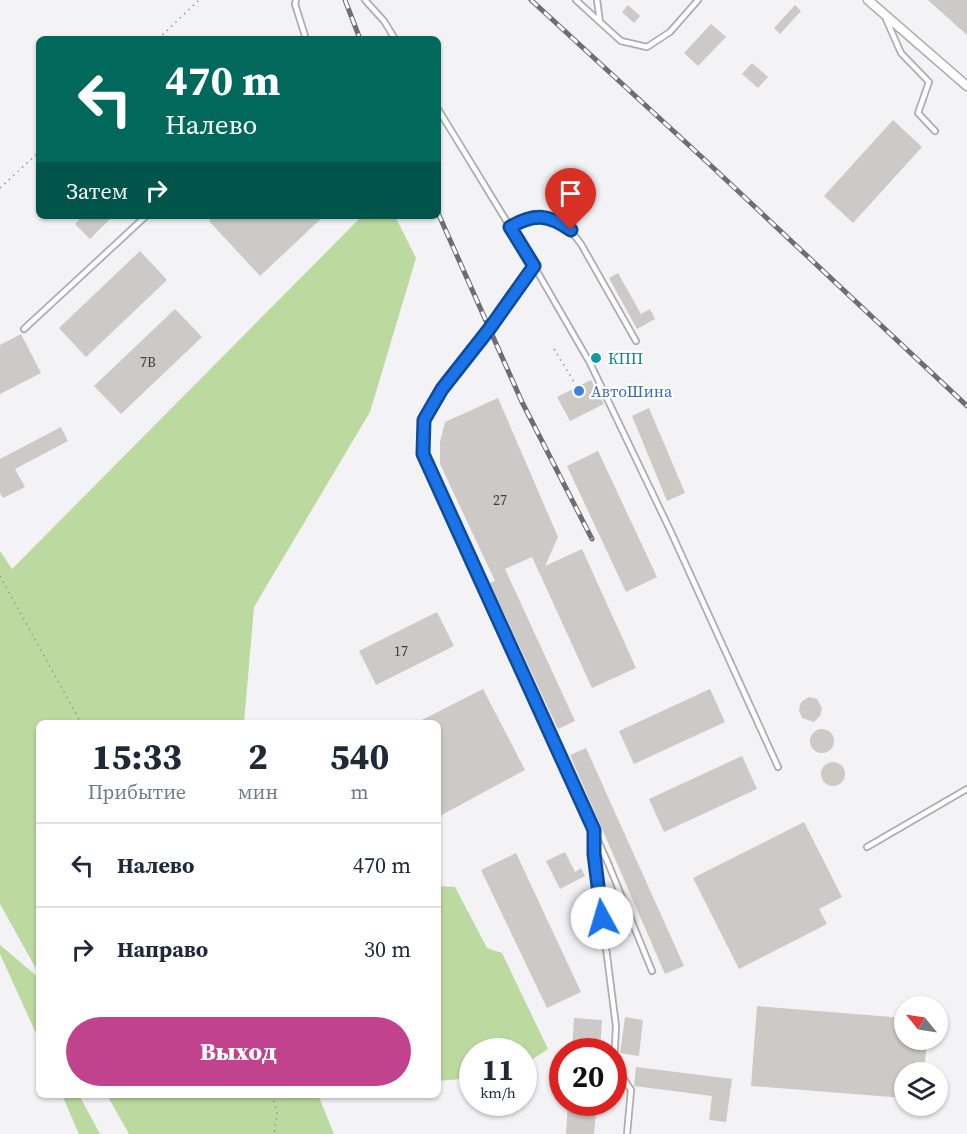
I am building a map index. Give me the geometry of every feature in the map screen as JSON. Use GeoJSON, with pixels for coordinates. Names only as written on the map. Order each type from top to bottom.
{"type":"FeatureCollection","features":[{"type":"Feature","properties":{"kind":"street"},"geometry":{"type":"LineString","coordinates":[[868,0],[967,86]]}},
{"type":"Feature","properties":{"kind":"lane"},"geometry":{"type":"LineString","coordinates":[[296,0],[295,4],[305,36]]}},
{"type":"Feature","properties":{"kind":"lane"},"geometry":{"type":"LineString","coordinates":[[365,0],[384,21],[393,36]]}},
{"type":"Feature","properties":{"kind":"lane"},"geometry":{"type":"LineString","coordinates":[[576,0],[621,41],[647,47],[670,32],[698,0]]}},
{"type":"Feature","properties":{"kind":"lane"},"geometry":{"type":"LineString","coordinates":[[597,0],[600,22]]}},
{"type":"Feature","properties":{"kind":"lane"},"geometry":{"type":"LineString","coordinates":[[884,14],[901,53],[928,82],[918,113],[935,131]]}},
{"type":"Feature","properties":{"kind":"lane"},"geometry":{"type":"LineString","coordinates":[[441,114],[590,363],[671,532],[778,767]]}},
{"type":"Feature","properties":{"kind":"lane"},"geometry":{"type":"LineString","coordinates":[[510,227],[527,218],[537,217],[548,218],[571,230],[636,341]]}},
{"type":"Feature","properties":{"kind":"lane"},"geometry":{"type":"LineString","coordinates":[[24,329],[143,219]]}},
{"type":"Feature","properties":{"kind":"lane"},"geometry":{"type":"LineString","coordinates":[[534,266],[490,328],[442,389],[424,420],[423,454],[594,830],[652,971]]}},
{"type":"Feature","properties":{"kind":"lane"},"geometry":{"type":"LineString","coordinates":[[867,847],[967,789]]}},
{"type":"Feature","properties":{"kind":"lane"},"geometry":{"type":"LineString","coordinates":[[594,830],[594,854],[616,1026],[614,1064],[631,1090],[627,1134]]}},
{"type":"Feature","properties":{"kind":"path"},"geometry":{"type":"LineString","coordinates":[[161,36],[199,0]]}},
{"type":"Feature","properties":{"kind":"path"},"geometry":{"type":"LineString","coordinates":[[0,188],[36,155]]}},
{"type":"Feature","properties":{"kind":"path"},"geometry":{"type":"LineString","coordinates":[[554,349],[577,387]]}},
{"type":"Feature","properties":{"kind":"path"},"geometry":{"type":"LineString","coordinates":[[0,576],[79,720]]}},
{"type":"Feature","properties":{"kind":"path"},"geometry":{"type":"LineString","coordinates":[[273,1098],[277,1113],[274,1134]]}},
{"type":"Feature","properties":{"kind":"green space"},"geometry":{"type":"Polygon","coordinates":[[[359,219],[396,219],[416,258],[370,412],[254,607],[244,720],[36,720],[36,969],[0,904],[0,551],[12,569],[359,219]]]}},
{"type":"Feature","properties":{"kind":"green space"},"geometry":{"type":"Polygon","coordinates":[[[441,886],[455,887],[487,948],[502,953],[548,1049],[537,1056],[537,1038],[459,1038],[459,1079],[441,1081],[441,886]]]}},
{"type":"Feature","properties":{"kind":"green space"},"geometry":{"type":"Polygon","coordinates":[[[0,945],[36,975],[36,1033],[0,954],[0,945]]]}},
{"type":"Feature","properties":{"kind":"green space"},"geometry":{"type":"Polygon","coordinates":[[[63,1098],[81,1098],[100,1134],[79,1134],[63,1098]]]}},
{"type":"Feature","properties":{"kind":"green space"},"geometry":{"type":"Polygon","coordinates":[[[109,1098],[319,1098],[334,1134],[129,1134],[109,1098]]]}},
{"type":"Feature","properties":{"kind":"building"},"geometry":{"type":"Polygon","coordinates":[[[928,0],[967,0],[967,35],[928,0]]]}},
{"type":"Feature","properties":{"kind":"building"},"geometry":{"type":"Polygon","coordinates":[[[628,5],[640,16],[634,23],[622,12],[628,5]]]}},
{"type":"Feature","properties":{"kind":"building"},"geometry":{"type":"Polygon","coordinates":[[[795,5],[801,11],[780,34],[774,28],[795,5]]]}},
{"type":"Feature","properties":{"kind":"building"},"geometry":{"type":"Polygon","coordinates":[[[711,24],[726,37],[698,66],[684,53],[711,24]]]}},
{"type":"Feature","properties":{"kind":"building"},"geometry":{"type":"Polygon","coordinates":[[[752,63],[768,77],[758,88],[742,74],[752,63]]]}},
{"type":"Feature","properties":{"kind":"building"},"geometry":{"type":"Polygon","coordinates":[[[893,120],[922,147],[853,223],[824,196],[893,120]]]}},
{"type":"Feature","properties":{"kind":"building"},"geometry":{"type":"Polygon","coordinates":[[[80,219],[110,219],[90,239],[75,224],[80,219]]]}},
{"type":"Feature","properties":{"kind":"building"},"geometry":{"type":"Polygon","coordinates":[[[211,219],[321,219],[260,276],[209,221],[211,219]]]}},
{"type":"Feature","properties":{"kind":"building"},"geometry":{"type":"Polygon","coordinates":[[[140,251],[167,280],[86,357],[59,328],[140,251]]]}},
{"type":"Feature","properties":{"kind":"building"},"geometry":{"type":"Polygon","coordinates":[[[618,273],[641,314],[650,309],[655,319],[637,329],[609,278],[618,273]]]}},
{"type":"Feature","properties":{"kind":"building"},"geometry":{"type":"Polygon","coordinates":[[[175,309],[202,337],[121,414],[94,386],[175,309]]]}},
{"type":"Feature","properties":{"kind":"building"},"geometry":{"type":"Polygon","coordinates":[[[21,334],[41,373],[0,394],[0,345],[21,334]]]}},
{"type":"Feature","properties":{"kind":"building","name":"КПП"},"geometry":{"type":"Polygon","coordinates":[[[598,351],[603,361],[596,365],[590,354],[598,351]]]}},
{"type":"Feature","properties":{"kind":"building"},"geometry":{"type":"Polygon","coordinates":[[[591,380],[604,404],[570,421],[557,397],[591,380]]]}},
{"type":"Feature","properties":{"kind":"building"},"geometry":{"type":"Polygon","coordinates":[[[498,398],[558,537],[545,566],[582,549],[636,668],[592,688],[532,557],[505,569],[575,721],[558,729],[490,583],[495,581],[440,464],[440,442],[445,422],[498,398]]]}},
{"type":"Feature","properties":{"kind":"building"},"geometry":{"type":"Polygon","coordinates":[[[649,408],[685,493],[667,501],[632,416],[649,408]]]}},
{"type":"Feature","properties":{"kind":"building"},"geometry":{"type":"Polygon","coordinates":[[[61,427],[68,441],[15,469],[25,487],[3,498],[0,493],[0,459],[61,427]]]}},
{"type":"Feature","properties":{"kind":"building"},"geometry":{"type":"Polygon","coordinates":[[[598,451],[657,577],[626,592],[567,466],[598,451]]]}},
{"type":"Feature","properties":{"kind":"building"},"geometry":{"type":"Polygon","coordinates":[[[437,612],[454,646],[376,685],[359,651],[437,612]]]}},
{"type":"Feature","properties":{"kind":"building"},"geometry":{"type":"Polygon","coordinates":[[[483,689],[525,770],[441,815],[441,720],[422,720],[483,689]]]}},
{"type":"Feature","properties":{"kind":"building"},"geometry":{"type":"Polygon","coordinates":[[[710,689],[725,722],[634,764],[619,731],[710,689]]]}},
{"type":"Feature","properties":{"kind":"building"},"geometry":{"type":"Polygon","coordinates":[[[809,697],[817,699],[822,708],[820,716],[814,722],[802,718],[799,710],[801,702],[809,697]]]}},
{"type":"Feature","properties":{"kind":"building"},"geometry":{"type":"Polygon","coordinates":[[[822,729],[827,730],[833,736],[833,746],[827,752],[822,753],[817,752],[811,746],[810,741],[811,736],[817,730],[822,729]]]}},
{"type":"Feature","properties":{"kind":"building"},"geometry":{"type":"Polygon","coordinates":[[[586,748],[684,966],[665,974],[570,755],[586,748]]]}},
{"type":"Feature","properties":{"kind":"building"},"geometry":{"type":"Polygon","coordinates":[[[742,756],[757,789],[664,832],[649,799],[742,756]]]}},
{"type":"Feature","properties":{"kind":"building"},"geometry":{"type":"Polygon","coordinates":[[[833,762],[841,766],[845,774],[841,782],[833,786],[825,782],[821,774],[825,766],[833,762]]]}},
{"type":"Feature","properties":{"kind":"building"},"geometry":{"type":"Polygon","coordinates":[[[804,822],[842,897],[819,909],[827,924],[739,969],[693,878],[804,822]]]}},
{"type":"Feature","properties":{"kind":"building"},"geometry":{"type":"Polygon","coordinates":[[[565,852],[575,872],[581,868],[585,876],[560,889],[546,861],[565,852]]]}},
{"type":"Feature","properties":{"kind":"building"},"geometry":{"type":"Polygon","coordinates":[[[516,853],[581,992],[547,1008],[481,870],[516,853]]]}},
{"type":"Feature","properties":{"kind":"building"},"geometry":{"type":"Polygon","coordinates":[[[757,1006],[894,1017],[894,1050],[926,1050],[925,1062],[894,1062],[894,1097],[751,1086],[757,1006]]]}},
{"type":"Feature","properties":{"kind":"building"},"geometry":{"type":"Polygon","coordinates":[[[625,1017],[643,1020],[639,1056],[627,1054],[627,1038],[622,1038],[625,1017]]]}},
{"type":"Feature","properties":{"kind":"building"},"geometry":{"type":"Polygon","coordinates":[[[574,1018],[602,1020],[601,1038],[573,1038],[574,1018]]]}},
{"type":"Feature","properties":{"kind":"building"},"geometry":{"type":"Polygon","coordinates":[[[636,1067],[732,1079],[726,1122],[709,1120],[712,1096],[634,1086],[636,1067]]]}},
{"type":"Feature","properties":{"kind":"building"},"geometry":{"type":"Polygon","coordinates":[[[567,1116],[596,1116],[594,1134],[566,1134],[567,1116]]]}},
{"type":"Feature","properties":{"kind":"railway"},"geometry":{"type":"LineString","coordinates":[[345,0],[359,36]]}},
{"type":"Feature","properties":{"kind":"railway"},"geometry":{"type":"LineString","coordinates":[[531,0],[967,406]]}},
{"type":"Feature","properties":{"kind":"railway"},"geometry":{"type":"LineString","coordinates":[[441,219],[522,402],[592,539]]}},
{"type":"Feature","properties":{"kind":"place","name":"КПП"},"geometry":{"type":"Point","coordinates":[596,358]}},
{"type":"Feature","properties":{"kind":"place","name":"АвтоШина"},"geometry":{"type":"Point","coordinates":[579,391]}},
{"type":"Feature","properties":{"kind":"route"},"geometry":{"type":"LineString","coordinates":[[571,230],[548,218],[537,217],[527,218],[510,227],[534,266],[490,328],[442,389],[424,420],[423,454],[594,830],[594,854],[602,918]]}}]}
